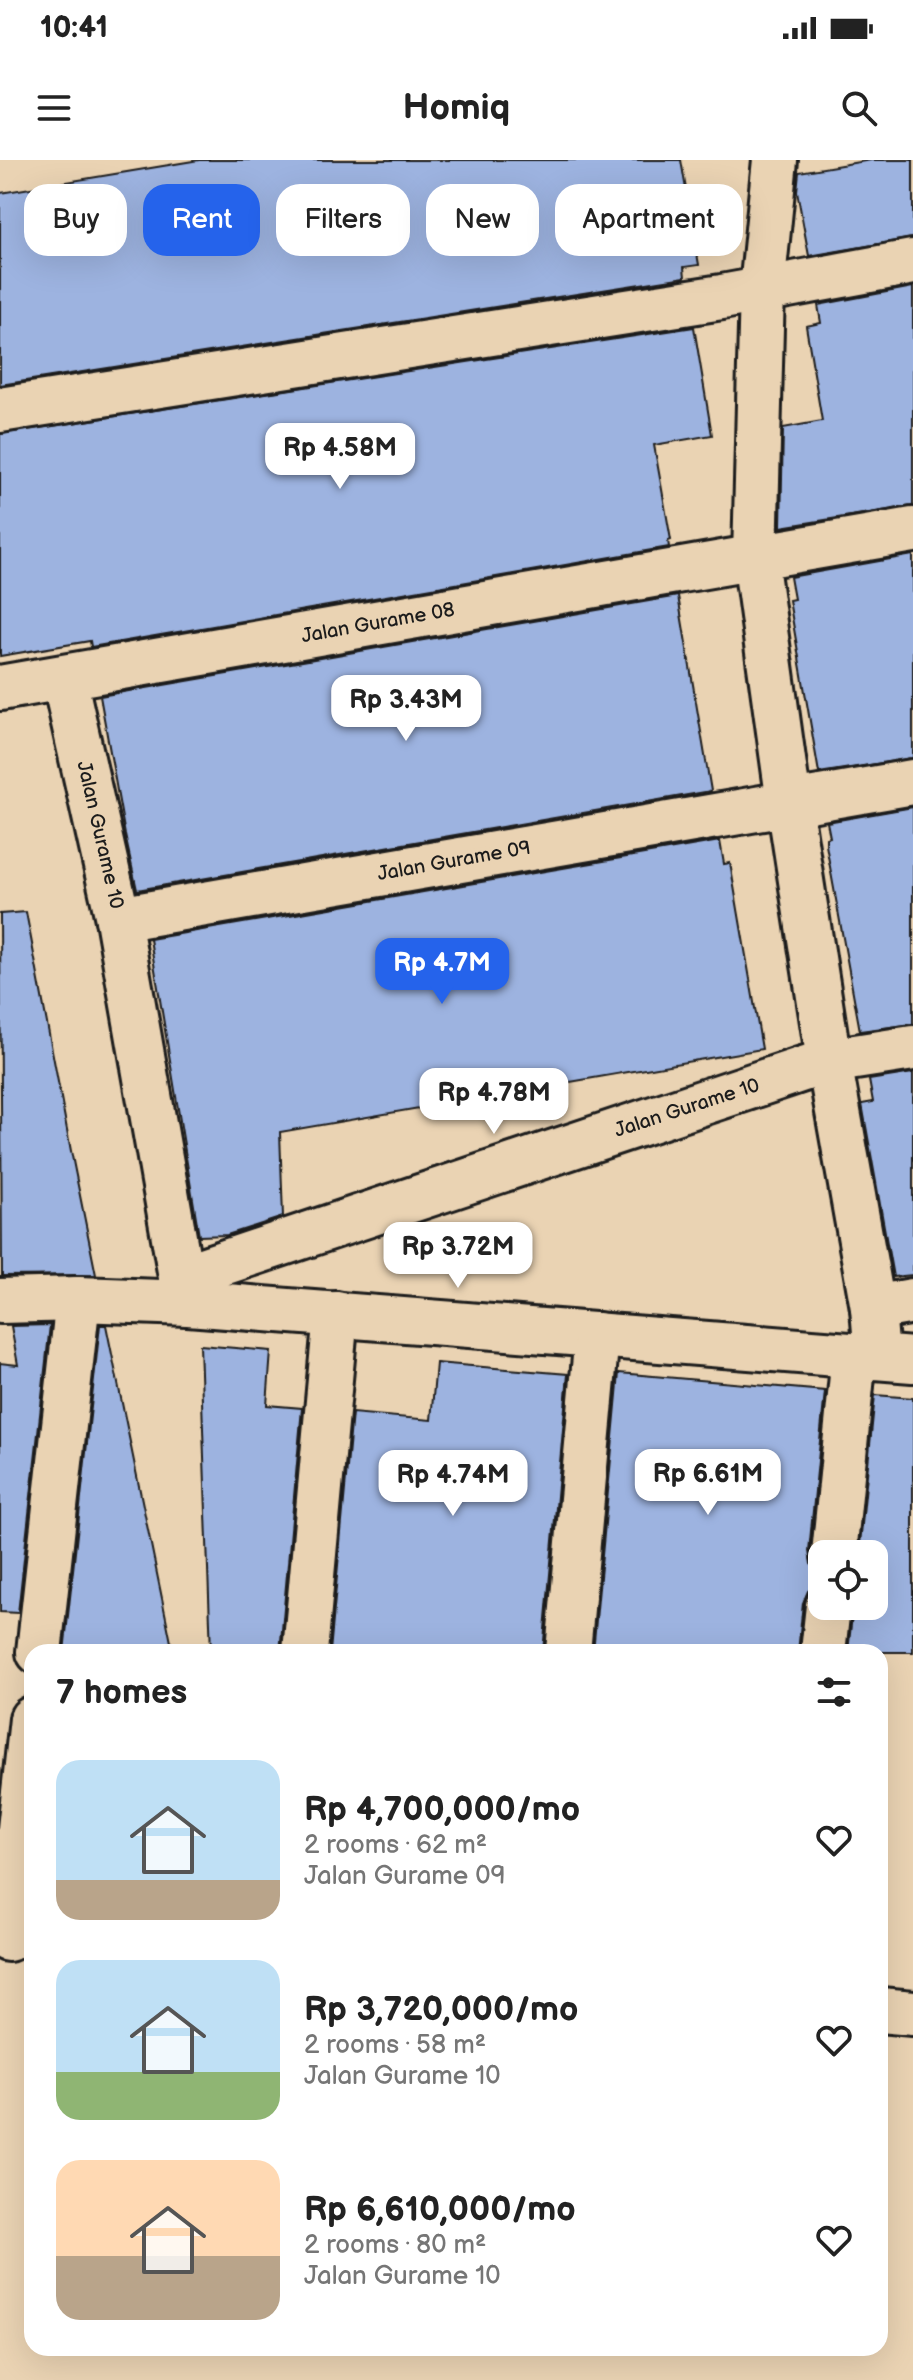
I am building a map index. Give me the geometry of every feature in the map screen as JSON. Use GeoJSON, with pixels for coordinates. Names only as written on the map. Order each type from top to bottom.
{"type":"FeatureCollection","features":[{"type":"Feature","properties":{"kind":"street"},"geometry":{"type":"LineString","coordinates":[[775,160],[762,289],[755,558],[829,1061],[893,1304],[837,1540]]}},
{"type":"Feature","properties":{"kind":"street"},"geometry":{"type":"LineString","coordinates":[[0,410],[762,289],[913,262]]}},
{"type":"Feature","properties":{"kind":"street","name":"Jalan Gurame 08"},"geometry":{"type":"LineString","coordinates":[[0,688],[913,530]]}},
{"type":"Feature","properties":{"kind":"street","name":"Jalan Gurame 10"},"geometry":{"type":"LineString","coordinates":[[64,678],[118,919],[184,1290],[829,1061],[913,1048]]}},
{"type":"Feature","properties":{"kind":"street","name":"Jalan Gurame 09"},"geometry":{"type":"LineString","coordinates":[[118,919],[913,782]]}},
{"type":"Feature","properties":{"kind":"street"},"geometry":{"type":"LineString","coordinates":[[0,1301],[78,1299],[184,1290],[336,1314],[881,1358]]}},
{"type":"Feature","properties":{"kind":"street"},"geometry":{"type":"LineString","coordinates":[[40,1644],[78,1299]]}},
{"type":"Feature","properties":{"kind":"street"},"geometry":{"type":"LineString","coordinates":[[306,1644],[336,1314]]}},
{"type":"Feature","properties":{"kind":"street"},"geometry":{"type":"LineString","coordinates":[[569,1644],[597,1335]]}},
{"type":"Feature","properties":{"kind":"street"},"geometry":{"type":"LineString","coordinates":[[824,1644],[826,1620]]}},
{"type":"Feature","properties":{"kind":"street"},"geometry":{"type":"LineString","coordinates":[[13,1938],[24,1811]]}},
{"type":"Feature","properties":{"kind":"street"},"geometry":{"type":"LineString","coordinates":[[888,2011],[913,2013]]}},
{"type":"Feature","properties":{"kind":"building"},"geometry":{"type":"Polygon","coordinates":[[[199,160],[681,160],[685,184],[555,184],[555,256],[697,256],[699,265],[684,267],[685,277],[0,385],[0,193],[24,189],[24,256],[127,256],[127,184],[54,184],[199,160]]]}},
{"type":"Feature","properties":{"kind":"building"},"geometry":{"type":"Polygon","coordinates":[[[871,160],[913,160],[913,238],[809,256],[797,191],[799,172],[871,160]]]}},
{"type":"Feature","properties":{"kind":"building"},"geometry":{"type":"Polygon","coordinates":[[[913,287],[913,506],[781,527],[783,428],[822,421],[806,326],[821,323],[818,305],[913,287]]]}},
{"type":"Feature","properties":{"kind":"building"},"geometry":{"type":"Polygon","coordinates":[[[694,327],[712,435],[654,445],[671,540],[668,541],[669,547],[91,647],[90,641],[0,656],[0,434],[694,327]]]}},
{"type":"Feature","properties":{"kind":"building"},"geometry":{"type":"Polygon","coordinates":[[[913,555],[913,758],[819,773],[789,600],[794,599],[790,577],[913,555]]]}},
{"type":"Feature","properties":{"kind":"building"},"geometry":{"type":"Polygon","coordinates":[[[678,596],[711,791],[137,890],[100,696],[678,596]]]}},
{"type":"Feature","properties":{"kind":"building"},"geometry":{"type":"Polygon","coordinates":[[[913,807],[913,1024],[860,1031],[826,845],[826,838],[830,837],[827,822],[913,807]]]}},
{"type":"Feature","properties":{"kind":"building"},"geometry":{"type":"Polygon","coordinates":[[[720,841],[724,864],[730,863],[762,1049],[280,1132],[283,1217],[227,1235],[199,1236],[150,939],[720,841]]]}},
{"type":"Feature","properties":{"kind":"building"},"geometry":{"type":"Polygon","coordinates":[[[26,912],[96,1275],[2,1276],[0,914],[26,912]]]}},
{"type":"Feature","properties":{"kind":"building"},"geometry":{"type":"Polygon","coordinates":[[[913,1073],[913,1275],[893,1277],[862,1104],[873,1102],[869,1080],[913,1073]]]}},
{"type":"Feature","properties":{"kind":"building"},"geometry":{"type":"Polygon","coordinates":[[[50,1325],[18,1613],[0,1612],[0,1363],[18,1365],[11,1326],[50,1325]]]}},
{"type":"Feature","properties":{"kind":"building"},"geometry":{"type":"Polygon","coordinates":[[[100,1325],[106,1325],[171,1644],[65,1644],[100,1325]]]}},
{"type":"Feature","properties":{"kind":"building"},"geometry":{"type":"Polygon","coordinates":[[[200,1345],[271,1351],[267,1405],[302,1408],[281,1644],[211,1644],[200,1345]]]}},
{"type":"Feature","properties":{"kind":"building"},"geometry":{"type":"Polygon","coordinates":[[[436,1363],[568,1374],[544,1644],[331,1644],[352,1413],[431,1420],[436,1363]]]}},
{"type":"Feature","properties":{"kind":"building"},"geometry":{"type":"Polygon","coordinates":[[[619,1373],[825,1391],[808,1540],[808,1591],[803,1603],[799,1644],[594,1644],[619,1373]]]}},
{"type":"Feature","properties":{"kind":"building"},"geometry":{"type":"Polygon","coordinates":[[[875,1395],[913,1398],[913,1652],[888,1652],[888,1644],[849,1644],[851,1620],[888,1620],[888,1540],[860,1540],[875,1395]]]}}]}
